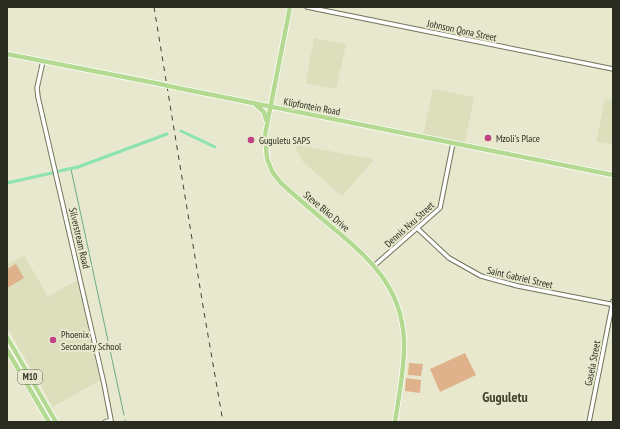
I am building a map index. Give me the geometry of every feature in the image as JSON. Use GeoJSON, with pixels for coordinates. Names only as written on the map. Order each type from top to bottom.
{"type":"FeatureCollection","features":[{"type":"Feature","properties":{"kind":"main road","name":"Steve Biko Drive"},"geometry":{"type":"LineString","coordinates":[[290,7],[267,123],[264,142],[266,154],[276,177],[375,265],[393,295],[403,329],[403,358],[395,422]]}},
{"type":"Feature","properties":{"kind":"main road","name":"Klipfontein Road"},"geometry":{"type":"LineString","coordinates":[[7,54],[613,176]]}},
{"type":"Feature","properties":{"kind":"main road"},"geometry":{"type":"LineString","coordinates":[[255,104],[264,113],[267,123]]}},
{"type":"Feature","properties":{"kind":"main road","name":"M10"},"geometry":{"type":"LineString","coordinates":[[7,337],[56,422]]}},
{"type":"Feature","properties":{"kind":"main road","name":"M10"},"geometry":{"type":"LineString","coordinates":[[7,350],[48,422]]}},
{"type":"Feature","properties":{"kind":"street","name":"Johnson Qona Street"},"geometry":{"type":"LineString","coordinates":[[307,7],[613,68]]}},
{"type":"Feature","properties":{"kind":"street","name":"Silverstream Road"},"geometry":{"type":"LineString","coordinates":[[43,61],[37,88],[38,96],[88,310],[111,420],[105,422]]}},
{"type":"Feature","properties":{"kind":"street","name":"Dennis Nxu Street"},"geometry":{"type":"LineString","coordinates":[[375,265],[418,229],[440,208],[453,143]]}},
{"type":"Feature","properties":{"kind":"street","name":"Saint Gabriel Street"},"geometry":{"type":"LineString","coordinates":[[418,229],[449,258],[485,278],[512,285],[612,304]]}},
{"type":"Feature","properties":{"kind":"street","name":"Gasela Street"},"geometry":{"type":"LineString","coordinates":[[589,422],[612,304]]}},
{"type":"Feature","properties":{"kind":"shaded area"},"geometry":{"type":"Polygon","coordinates":[[[314,38],[346,44],[336,89],[308,84],[306,82],[314,38]]]}},
{"type":"Feature","properties":{"kind":"shaded area"},"geometry":{"type":"Polygon","coordinates":[[[433,89],[474,97],[465,142],[423,135],[433,89]]]}},
{"type":"Feature","properties":{"kind":"shaded area"},"geometry":{"type":"Polygon","coordinates":[[[605,99],[613,100],[613,144],[596,142],[605,99]]]}},
{"type":"Feature","properties":{"kind":"shaded area"},"geometry":{"type":"Polygon","coordinates":[[[297,145],[372,159],[373,161],[342,196],[304,163],[296,150],[297,145]]]}},
{"type":"Feature","properties":{"kind":"shaded area","name":"Phoenix Secondary School"},"geometry":{"type":"Polygon","coordinates":[[[24,255],[48,297],[77,280],[100,380],[53,407],[7,327],[7,265],[24,255]]]}},
{"type":"Feature","properties":{"kind":"shaded area"},"geometry":{"type":"Polygon","coordinates":[[[16,264],[24,278],[7,288],[7,269],[16,264]]]}},
{"type":"Feature","properties":{"kind":"shaded area"},"geometry":{"type":"Polygon","coordinates":[[[465,353],[476,375],[440,392],[430,369],[465,353]]]}},
{"type":"Feature","properties":{"kind":"shaded area"},"geometry":{"type":"Polygon","coordinates":[[[409,363],[423,364],[421,376],[408,375],[409,363]]]}},
{"type":"Feature","properties":{"kind":"shaded area"},"geometry":{"type":"Polygon","coordinates":[[[406,378],[421,380],[420,393],[405,391],[406,378]]]}},
{"type":"Feature","properties":{"kind":"waterway"},"geometry":{"type":"LineString","coordinates":[[181,131],[215,147]]}},
{"type":"Feature","properties":{"kind":"waterway"},"geometry":{"type":"LineString","coordinates":[[59,171],[78,167],[167,134]]}},
{"type":"Feature","properties":{"kind":"waterway"},"geometry":{"type":"LineString","coordinates":[[71,169],[124,415]]}},
{"type":"Feature","properties":{"kind":"waterway"},"geometry":{"type":"LineString","coordinates":[[7,183],[52,173]]}},
{"type":"Feature","properties":{"kind":"railway"},"geometry":{"type":"LineString","coordinates":[[154,7],[223,422]]}},
{"type":"Feature","properties":{"kind":"place","name":"Mzoli's Place"},"geometry":{"type":"Point","coordinates":[488,138]}},
{"type":"Feature","properties":{"kind":"place","name":"Guguletu SAPS"},"geometry":{"type":"Point","coordinates":[251,140]}},
{"type":"Feature","properties":{"kind":"place","name":"Phoenix Secondary School"},"geometry":{"type":"Point","coordinates":[53,340]}},
{"type":"Feature","properties":{"kind":"district","name":"Guguletu"},"geometry":{"type":"Point","coordinates":[505,397]}}]}
